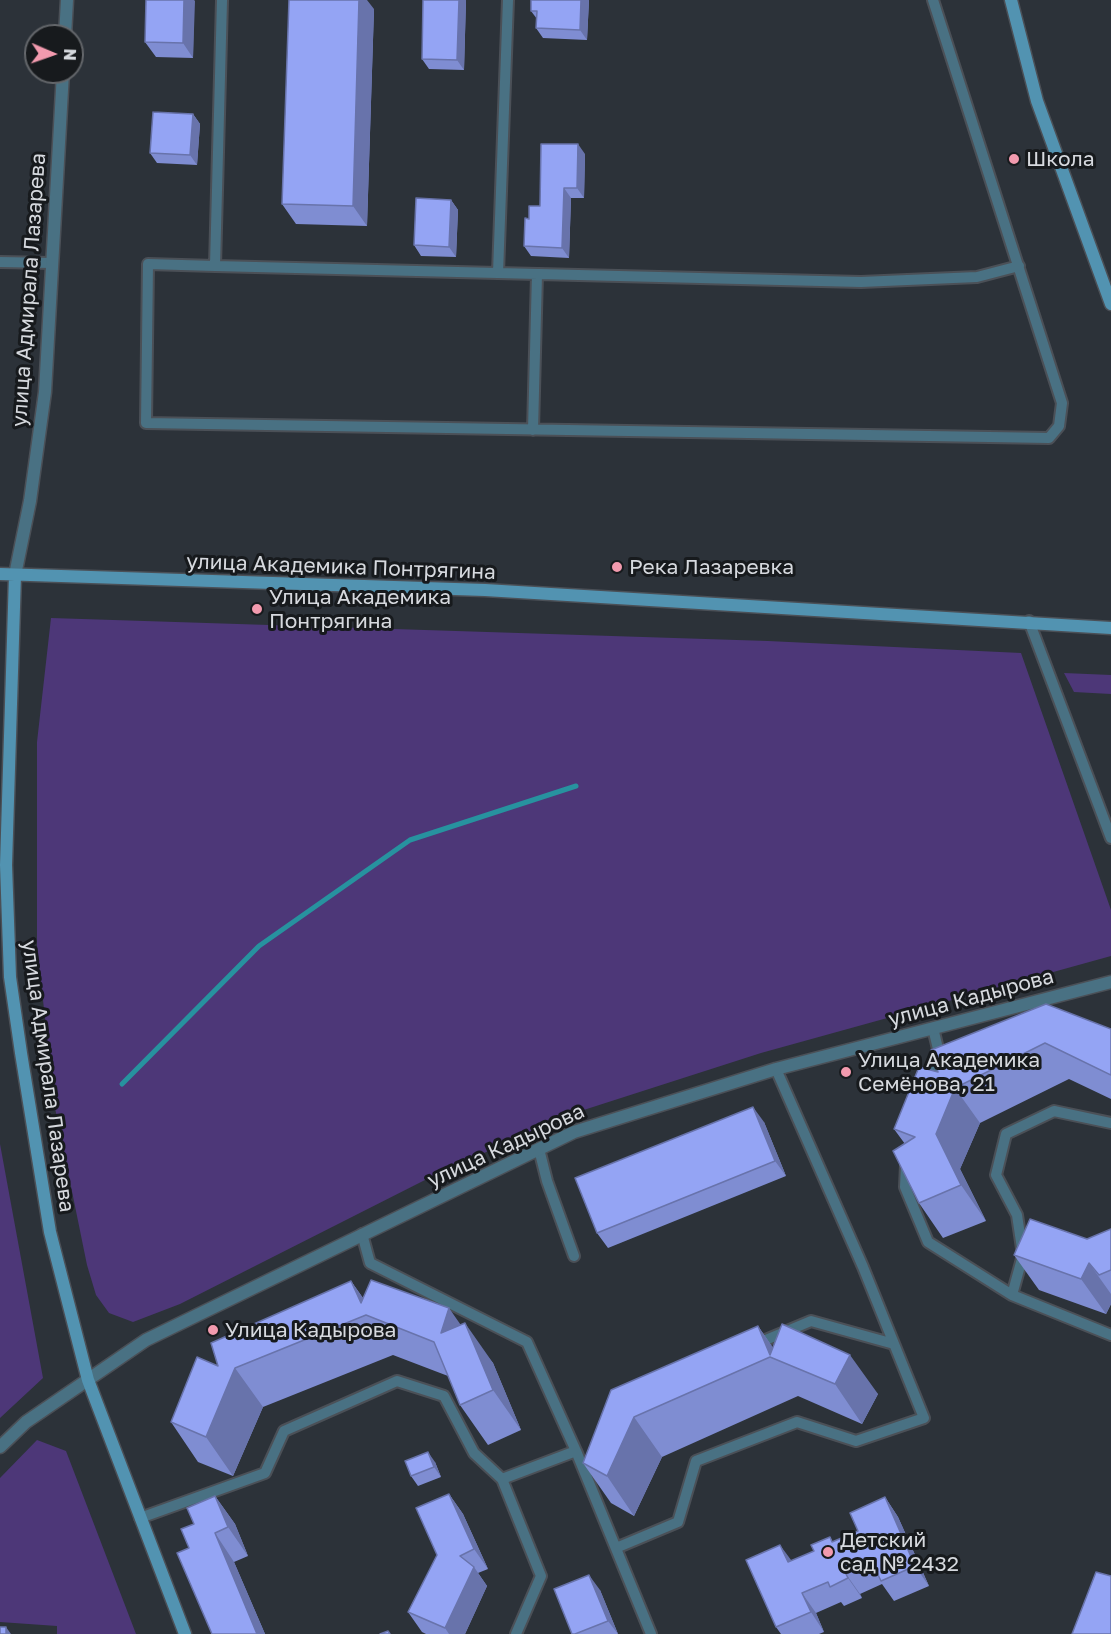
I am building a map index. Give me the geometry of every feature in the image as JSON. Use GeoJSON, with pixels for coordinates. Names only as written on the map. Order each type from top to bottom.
{"type":"FeatureCollection","features":[{"type":"Feature","properties":{"kind":"street"},"geometry":{"type":"LineString","coordinates":[[65,24],[67,0]]}},
{"type":"Feature","properties":{"kind":"street"},"geometry":{"type":"LineString","coordinates":[[1011,0],[1037,101],[1111,304]]}},
{"type":"Feature","properties":{"kind":"street","name":"улица Адмирала Лазарева"},"geometry":{"type":"LineString","coordinates":[[62,84],[45,392],[30,501],[15,575],[4,937],[50,1232],[88,1380],[181,1633]]}},
{"type":"Feature","properties":{"kind":"street","name":"улица Академика Понтрягина"},"geometry":{"type":"LineString","coordinates":[[0,574],[485,591],[714,606],[1029,621],[1111,628]]}},
{"type":"Feature","properties":{"kind":"street","name":"улица Кадырова"},"geometry":{"type":"LineString","coordinates":[[0,1447],[26,1422],[146,1340],[574,1132],[776,1069],[1111,982]]}},
{"type":"Feature","properties":{"kind":"lane"},"geometry":{"type":"LineString","coordinates":[[215,266],[222,0]]}},
{"type":"Feature","properties":{"kind":"lane"},"geometry":{"type":"LineString","coordinates":[[498,273],[508,0]]}},
{"type":"Feature","properties":{"kind":"lane"},"geometry":{"type":"LineString","coordinates":[[933,0],[1019,266],[1062,403],[1059,426],[1049,438],[146,423],[148,264],[861,282],[978,278],[1019,266]]}},
{"type":"Feature","properties":{"kind":"lane"},"geometry":{"type":"LineString","coordinates":[[0,262],[52,263]]}},
{"type":"Feature","properties":{"kind":"lane"},"geometry":{"type":"LineString","coordinates":[[533,430],[537,274]]}},
{"type":"Feature","properties":{"kind":"lane"},"geometry":{"type":"LineString","coordinates":[[1029,621],[1111,838]]}},
{"type":"Feature","properties":{"kind":"lane"},"geometry":{"type":"LineString","coordinates":[[921,1096],[939,1053],[933,1028]]}},
{"type":"Feature","properties":{"kind":"lane"},"geometry":{"type":"LineString","coordinates":[[616,1548],[678,1522],[696,1461],[796,1422],[856,1441],[924,1418],[776,1069]]}},
{"type":"Feature","properties":{"kind":"lane"},"geometry":{"type":"LineString","coordinates":[[1012,1295],[1023,1255],[1017,1215],[996,1175],[1006,1134],[1054,1110],[1111,1123]]}},
{"type":"Feature","properties":{"kind":"lane"},"geometry":{"type":"LineString","coordinates":[[539,1149],[547,1181],[574,1256]]}},
{"type":"Feature","properties":{"kind":"lane"},"geometry":{"type":"LineString","coordinates":[[907,1157],[905,1187],[928,1242],[1012,1295],[1111,1335]]}},
{"type":"Feature","properties":{"kind":"lane"},"geometry":{"type":"LineString","coordinates":[[362,1234],[370,1263],[527,1342],[576,1451],[589,1471],[616,1548],[651,1634]]}},
{"type":"Feature","properties":{"kind":"lane"},"geometry":{"type":"LineString","coordinates":[[747,1348],[811,1321],[894,1344]]}},
{"type":"Feature","properties":{"kind":"lane"},"geometry":{"type":"LineString","coordinates":[[140,1518],[266,1473],[284,1431],[397,1382],[444,1396],[474,1453],[502,1479],[541,1576],[516,1634]]}},
{"type":"Feature","properties":{"kind":"lane"},"geometry":{"type":"LineString","coordinates":[[502,1479],[576,1451]]}},
{"type":"Feature","properties":{"kind":"shaded area"},"geometry":{"type":"Polygon","coordinates":[[[51,618],[768,641],[1021,653],[1111,910],[1111,956],[761,1053],[565,1116],[425,1180],[180,1304],[133,1322],[109,1313],[96,1295],[87,1265],[55,1108],[37,946],[37,742],[51,618]]]}},
{"type":"Feature","properties":{"kind":"shaded area"},"geometry":{"type":"Polygon","coordinates":[[[1064,673],[1111,675],[1111,694],[1074,692],[1064,673]]]}},
{"type":"Feature","properties":{"kind":"shaded area"},"geometry":{"type":"Polygon","coordinates":[[[0,1144],[43,1378],[0,1418],[0,1144]]]}},
{"type":"Feature","properties":{"kind":"shaded area"},"geometry":{"type":"Polygon","coordinates":[[[37,1440],[66,1451],[136,1634],[57,1634],[57,1626],[0,1622],[0,1478],[37,1440]]]}},
{"type":"Feature","properties":{"kind":"building"},"geometry":{"type":"Polygon","coordinates":[[[146,0],[184,0],[183,43],[145,42],[146,0]]]}},
{"type":"Feature","properties":{"kind":"building"},"geometry":{"type":"Polygon","coordinates":[[[289,0],[359,0],[353,206],[282,204],[289,0]]]}},
{"type":"Feature","properties":{"kind":"building"},"geometry":{"type":"Polygon","coordinates":[[[423,0],[459,0],[457,60],[422,59],[423,0]]]}},
{"type":"Feature","properties":{"kind":"building"},"geometry":{"type":"Polygon","coordinates":[[[531,0],[581,0],[580,30],[536,28],[537,11],[531,11],[531,0]]]}},
{"type":"Feature","properties":{"kind":"building"},"geometry":{"type":"Polygon","coordinates":[[[153,112],[193,114],[190,155],[150,153],[153,112]]]}},
{"type":"Feature","properties":{"kind":"building"},"geometry":{"type":"Polygon","coordinates":[[[541,144],[578,144],[577,188],[564,188],[562,248],[524,246],[525,218],[529,219],[529,206],[540,206],[541,144]]]}},
{"type":"Feature","properties":{"kind":"building"},"geometry":{"type":"Polygon","coordinates":[[[416,198],[451,200],[449,247],[414,245],[416,198]]]}},
{"type":"Feature","properties":{"kind":"building"},"geometry":{"type":"Polygon","coordinates":[[[1046,1004],[1111,1029],[1111,1075],[1045,1043],[955,1088],[936,1134],[961,1185],[919,1203],[893,1151],[915,1137],[894,1129],[919,1067],[938,1072],[931,1050],[1046,1004]]]}},
{"type":"Feature","properties":{"kind":"building"},"geometry":{"type":"Polygon","coordinates":[[[753,1107],[775,1161],[597,1233],[575,1178],[753,1107]]]}},
{"type":"Feature","properties":{"kind":"building"},"geometry":{"type":"Polygon","coordinates":[[[1030,1219],[1087,1239],[1111,1229],[1111,1270],[1099,1275],[1089,1263],[1081,1279],[1014,1255],[1030,1219]]]}},
{"type":"Feature","properties":{"kind":"building"},"geometry":{"type":"Polygon","coordinates":[[[371,1280],[449,1308],[441,1333],[465,1323],[493,1390],[460,1405],[434,1342],[366,1315],[235,1368],[206,1437],[171,1422],[197,1357],[218,1366],[211,1343],[351,1281],[361,1303],[371,1280]]]}},
{"type":"Feature","properties":{"kind":"building"},"geometry":{"type":"Polygon","coordinates":[[[782,1324],[850,1355],[835,1384],[770,1357],[634,1417],[607,1476],[583,1463],[611,1390],[758,1326],[770,1355],[782,1324]]]}},
{"type":"Feature","properties":{"kind":"building"},"geometry":{"type":"Polygon","coordinates":[[[428,1452],[434,1467],[411,1476],[405,1461],[428,1452]]]}},
{"type":"Feature","properties":{"kind":"building"},"geometry":{"type":"Polygon","coordinates":[[[449,1494],[474,1549],[460,1556],[474,1567],[445,1628],[408,1612],[437,1555],[416,1508],[449,1494]]]}},
{"type":"Feature","properties":{"kind":"building"},"geometry":{"type":"Polygon","coordinates":[[[215,1496],[228,1527],[215,1533],[257,1634],[212,1634],[177,1553],[189,1548],[181,1529],[194,1524],[187,1508],[215,1496]]]}},
{"type":"Feature","properties":{"kind":"building"},"geometry":{"type":"Polygon","coordinates":[[[885,1497],[915,1566],[881,1581],[872,1562],[846,1574],[848,1578],[830,1587],[828,1582],[802,1593],[811,1612],[776,1627],[746,1560],[780,1545],[788,1562],[814,1551],[811,1545],[830,1537],[832,1542],[858,1531],[850,1513],[885,1497]]]}},
{"type":"Feature","properties":{"kind":"building"},"geometry":{"type":"Polygon","coordinates":[[[1096,1572],[1111,1576],[1111,1634],[1072,1634],[1096,1572]]]}},
{"type":"Feature","properties":{"kind":"building"},"geometry":{"type":"Polygon","coordinates":[[[589,1575],[608,1621],[572,1634],[554,1589],[589,1575]]]}},
{"type":"Feature","properties":{"kind":"building"},"geometry":{"type":"Polygon","coordinates":[[[0,1627],[6,1627],[6,1634],[0,1634],[0,1627]]]}},
{"type":"Feature","properties":{"kind":"waterway"},"geometry":{"type":"LineString","coordinates":[[122,1084],[259,946],[410,840],[576,786]]}},
{"type":"Feature","properties":{"kind":"place","name":"Школа"},"geometry":{"type":"Point","coordinates":[1014,159]}},
{"type":"Feature","properties":{"kind":"place","name":"Река Лазаревка"},"geometry":{"type":"Point","coordinates":[617,567]}},
{"type":"Feature","properties":{"kind":"place","name":"Улица Академика Понтрягина"},"geometry":{"type":"Point","coordinates":[257,609]}},
{"type":"Feature","properties":{"kind":"place","name":"Улица Академика Семёнова, 21"},"geometry":{"type":"Point","coordinates":[846,1072]}},
{"type":"Feature","properties":{"kind":"place","name":"Улица Кадырова"},"geometry":{"type":"Point","coordinates":[213,1330]}},
{"type":"Feature","properties":{"kind":"place","name":"Детский сад № 2432"},"geometry":{"type":"Point","coordinates":[828,1552]}}]}
